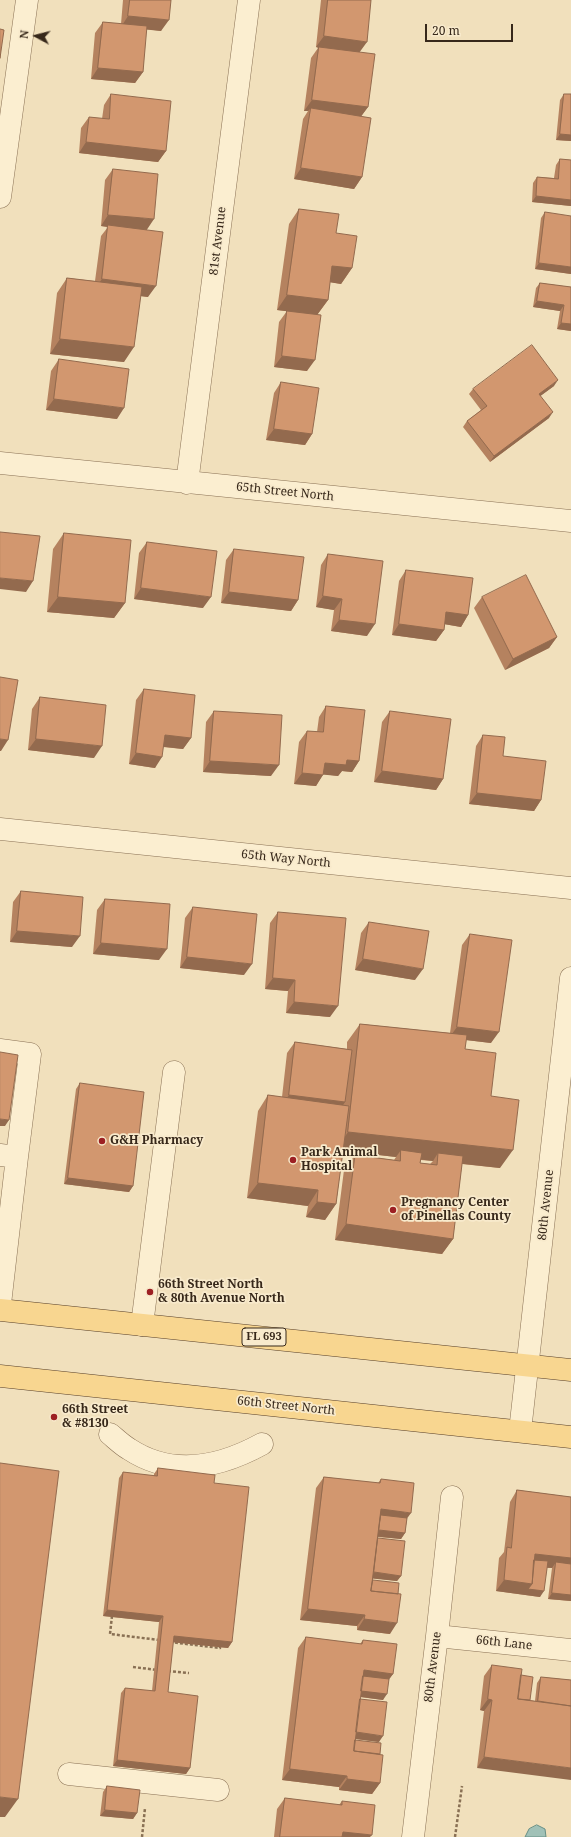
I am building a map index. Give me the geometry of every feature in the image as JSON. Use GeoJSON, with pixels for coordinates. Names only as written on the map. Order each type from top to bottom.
{"type":"FeatureCollection","features":[{"type":"Feature","properties":{"kind":"main road","name":"FL 693"},"geometry":{"type":"LineString","coordinates":[[0,1310],[571,1370]]}},
{"type":"Feature","properties":{"kind":"main road","name":"66th Street North"},"geometry":{"type":"LineString","coordinates":[[0,1376],[571,1437]]}},
{"type":"Feature","properties":{"kind":"street"},"geometry":{"type":"LineString","coordinates":[[0,197],[27,0]]}},
{"type":"Feature","properties":{"kind":"street","name":"81st Avenue"},"geometry":{"type":"LineString","coordinates":[[187,483],[249,0]]}},
{"type":"Feature","properties":{"kind":"street","name":"65th Street North"},"geometry":{"type":"LineString","coordinates":[[0,463],[571,521]]}},
{"type":"Feature","properties":{"kind":"street","name":"65th Way North"},"geometry":{"type":"LineString","coordinates":[[0,830],[571,888]]}},
{"type":"Feature","properties":{"kind":"street","name":"80th Avenue"},"geometry":{"type":"LineString","coordinates":[[520,1431],[565,1090],[571,980]]}},
{"type":"Feature","properties":{"kind":"street"},"geometry":{"type":"LineString","coordinates":[[0,1050],[30,1054],[8,1156],[0,1304]]}},
{"type":"Feature","properties":{"kind":"street"},"geometry":{"type":"LineString","coordinates":[[142,1325],[174,1072]]}},
{"type":"Feature","properties":{"kind":"street"},"geometry":{"type":"LineString","coordinates":[[110,1434],[129,1450],[145,1457],[162,1463],[190,1467],[222,1462],[240,1456],[262,1444]]}},
{"type":"Feature","properties":{"kind":"street","name":"80th Avenue"},"geometry":{"type":"LineString","coordinates":[[413,1837],[452,1497]]}},
{"type":"Feature","properties":{"kind":"street","name":"66th Lane"},"geometry":{"type":"LineString","coordinates":[[437,1636],[571,1650]]}},
{"type":"Feature","properties":{"kind":"street"},"geometry":{"type":"LineString","coordinates":[[69,1774],[218,1790]]}},
{"type":"Feature","properties":{"kind":"path"},"geometry":{"type":"LineString","coordinates":[[112,1616],[110,1634],[163,1640]]}},
{"type":"Feature","properties":{"kind":"path"},"geometry":{"type":"LineString","coordinates":[[168,1642],[220,1648],[220,1642]]}},
{"type":"Feature","properties":{"kind":"path"},"geometry":{"type":"LineString","coordinates":[[133,1668],[189,1674]]}},
{"type":"Feature","properties":{"kind":"path"},"geometry":{"type":"LineString","coordinates":[[456,1837],[462,1786]]}},
{"type":"Feature","properties":{"kind":"water"},"geometry":{"type":"Polygon","coordinates":[[[537,1825],[545,1829],[546,1837],[525,1837],[529,1829],[537,1825]]]}},
{"type":"Feature","properties":{"kind":"building"},"geometry":{"type":"Polygon","coordinates":[[[130,0],[171,0],[169,20],[128,16],[130,0]]]}},
{"type":"Feature","properties":{"kind":"building"},"geometry":{"type":"Polygon","coordinates":[[[328,0],[371,0],[367,42],[324,36],[328,0]]]}},
{"type":"Feature","properties":{"kind":"building"},"geometry":{"type":"Polygon","coordinates":[[[103,22],[147,26],[143,72],[98,68],[103,22]]]}},
{"type":"Feature","properties":{"kind":"building"},"geometry":{"type":"Polygon","coordinates":[[[0,29],[4,30],[0,58],[0,29]]]}},
{"type":"Feature","properties":{"kind":"building"},"geometry":{"type":"Polygon","coordinates":[[[319,47],[375,54],[368,107],[312,100],[319,47]]]}},
{"type":"Feature","properties":{"kind":"building"},"geometry":{"type":"Polygon","coordinates":[[[111,94],[171,101],[166,151],[86,142],[89,117],[109,119],[111,94]]]}},
{"type":"Feature","properties":{"kind":"building"},"geometry":{"type":"Polygon","coordinates":[[[564,94],[571,94],[571,135],[560,134],[564,94]]]}},
{"type":"Feature","properties":{"kind":"building"},"geometry":{"type":"Polygon","coordinates":[[[311,108],[371,118],[362,177],[301,168],[311,108]]]}},
{"type":"Feature","properties":{"kind":"building"},"geometry":{"type":"Polygon","coordinates":[[[560,159],[571,160],[571,200],[536,196],[537,177],[558,179],[560,159]]]}},
{"type":"Feature","properties":{"kind":"building"},"geometry":{"type":"Polygon","coordinates":[[[113,169],[158,174],[154,219],[108,215],[113,169]]]}},
{"type":"Feature","properties":{"kind":"building"},"geometry":{"type":"Polygon","coordinates":[[[299,209],[339,214],[336,233],[357,236],[352,268],[332,266],[328,300],[287,295],[299,209]]]}},
{"type":"Feature","properties":{"kind":"building"},"geometry":{"type":"Polygon","coordinates":[[[545,212],[571,216],[571,267],[539,263],[545,212]]]}},
{"type":"Feature","properties":{"kind":"building"},"geometry":{"type":"Polygon","coordinates":[[[108,225],[163,232],[156,286],[102,279],[108,225]]]}},
{"type":"Feature","properties":{"kind":"building"},"geometry":{"type":"Polygon","coordinates":[[[67,278],[142,287],[134,347],[60,339],[67,278]]]}},
{"type":"Feature","properties":{"kind":"building"},"geometry":{"type":"Polygon","coordinates":[[[540,283],[571,287],[571,324],[561,323],[564,305],[537,301],[540,283]]]}},
{"type":"Feature","properties":{"kind":"building"},"geometry":{"type":"Polygon","coordinates":[[[287,311],[321,315],[315,360],[282,356],[287,311]]]}},
{"type":"Feature","properties":{"kind":"building"},"geometry":{"type":"Polygon","coordinates":[[[532,345],[558,380],[539,394],[553,412],[494,456],[467,421],[487,406],[473,389],[532,345]]]}},
{"type":"Feature","properties":{"kind":"building"},"geometry":{"type":"Polygon","coordinates":[[[59,359],[129,369],[124,408],[54,399],[59,359]]]}},
{"type":"Feature","properties":{"kind":"building"},"geometry":{"type":"Polygon","coordinates":[[[281,382],[319,388],[312,434],[274,429],[281,382]]]}},
{"type":"Feature","properties":{"kind":"building"},"geometry":{"type":"Polygon","coordinates":[[[0,532],[40,536],[33,581],[0,578],[0,532]]]}},
{"type":"Feature","properties":{"kind":"building"},"geometry":{"type":"Polygon","coordinates":[[[64,533],[131,540],[125,603],[58,597],[64,533]]]}},
{"type":"Feature","properties":{"kind":"building"},"geometry":{"type":"Polygon","coordinates":[[[147,542],[217,551],[211,597],[141,588],[147,542]]]}},
{"type":"Feature","properties":{"kind":"building"},"geometry":{"type":"Polygon","coordinates":[[[234,549],[304,557],[298,600],[229,592],[234,549]]]}},
{"type":"Feature","properties":{"kind":"building"},"geometry":{"type":"Polygon","coordinates":[[[328,554],[383,561],[375,624],[339,620],[342,599],[323,596],[328,554]]]}},
{"type":"Feature","properties":{"kind":"building"},"geometry":{"type":"Polygon","coordinates":[[[406,570],[473,578],[468,615],[446,612],[444,630],[399,624],[406,570]]]}},
{"type":"Feature","properties":{"kind":"building"},"geometry":{"type":"Polygon","coordinates":[[[526,575],[557,637],[513,659],[482,597],[526,575]]]}},
{"type":"Feature","properties":{"kind":"building"},"geometry":{"type":"Polygon","coordinates":[[[0,677],[18,680],[8,740],[0,739],[0,677]]]}},
{"type":"Feature","properties":{"kind":"building"},"geometry":{"type":"Polygon","coordinates":[[[144,689],[195,695],[191,738],[165,735],[162,757],[136,753],[144,689]]]}},
{"type":"Feature","properties":{"kind":"building"},"geometry":{"type":"Polygon","coordinates":[[[40,697],[106,705],[102,746],[36,739],[40,697]]]}},
{"type":"Feature","properties":{"kind":"building"},"geometry":{"type":"Polygon","coordinates":[[[326,706],[365,710],[359,761],[347,760],[346,765],[325,763],[323,775],[302,773],[307,731],[323,732],[326,706]]]}},
{"type":"Feature","properties":{"kind":"building"},"geometry":{"type":"Polygon","coordinates":[[[214,711],[282,715],[279,765],[210,761],[214,711]]]}},
{"type":"Feature","properties":{"kind":"building"},"geometry":{"type":"Polygon","coordinates":[[[390,711],[451,719],[443,779],[382,771],[390,711]]]}},
{"type":"Feature","properties":{"kind":"building"},"geometry":{"type":"Polygon","coordinates":[[[483,735],[505,737],[503,756],[546,761],[541,800],[477,793],[483,735]]]}},
{"type":"Feature","properties":{"kind":"building"},"geometry":{"type":"Polygon","coordinates":[[[21,891],[83,897],[80,936],[17,931],[21,891]]]}},
{"type":"Feature","properties":{"kind":"building"},"geometry":{"type":"Polygon","coordinates":[[[105,899],[170,904],[167,949],[101,943],[105,899]]]}},
{"type":"Feature","properties":{"kind":"building"},"geometry":{"type":"Polygon","coordinates":[[[193,907],[257,914],[252,964],[187,957],[193,907]]]}},
{"type":"Feature","properties":{"kind":"building"},"geometry":{"type":"Polygon","coordinates":[[[278,912],[346,918],[338,1006],[294,1002],[295,980],[273,978],[278,912]]]}},
{"type":"Feature","properties":{"kind":"building"},"geometry":{"type":"Polygon","coordinates":[[[369,922],[429,931],[423,969],[363,959],[369,922]]]}},
{"type":"Feature","properties":{"kind":"building"},"geometry":{"type":"Polygon","coordinates":[[[470,934],[512,940],[499,1032],[457,1027],[470,934]]]}},
{"type":"Feature","properties":{"kind":"building"},"geometry":{"type":"Polygon","coordinates":[[[360,1024],[467,1035],[465,1049],[496,1053],[491,1096],[519,1100],[513,1150],[348,1132],[360,1024]]]}},
{"type":"Feature","properties":{"kind":"building"},"geometry":{"type":"Polygon","coordinates":[[[295,1042],[352,1050],[345,1102],[289,1095],[295,1042]]]}},
{"type":"Feature","properties":{"kind":"building"},"geometry":{"type":"Polygon","coordinates":[[[0,1052],[18,1055],[9,1120],[0,1119],[0,1052]]]}},
{"type":"Feature","properties":{"kind":"building","name":"G&H Pharmacy"},"geometry":{"type":"Polygon","coordinates":[[[80,1083],[144,1092],[133,1186],[68,1178],[80,1083]]]}},
{"type":"Feature","properties":{"kind":"building","name":"Park Animal Hospital"},"geometry":{"type":"Polygon","coordinates":[[[268,1095],[349,1106],[336,1204],[317,1202],[318,1190],[258,1183],[268,1095]]]}},
{"type":"Feature","properties":{"kind":"building","name":"Pregnancy Center of Pinellas County"},"geometry":{"type":"Polygon","coordinates":[[[401,1150],[422,1153],[420,1163],[437,1165],[438,1153],[463,1156],[453,1239],[346,1224],[355,1155],[400,1161],[401,1150]]]}},
{"type":"Feature","properties":{"kind":"building"},"geometry":{"type":"Polygon","coordinates":[[[0,1463],[59,1471],[18,1799],[0,1797],[0,1463]]]}},
{"type":"Feature","properties":{"kind":"building"},"geometry":{"type":"Polygon","coordinates":[[[158,1468],[215,1475],[214,1483],[249,1487],[232,1642],[174,1636],[168,1692],[198,1696],[190,1768],[117,1760],[125,1688],[155,1691],[163,1616],[107,1610],[123,1472],[157,1476],[158,1468]]]}},
{"type":"Feature","properties":{"kind":"building"},"geometry":{"type":"Polygon","coordinates":[[[324,1477],[380,1483],[381,1479],[414,1483],[411,1513],[381,1509],[371,1591],[401,1594],[397,1623],[364,1619],[365,1615],[308,1609],[324,1477]]]}},
{"type":"Feature","properties":{"kind":"building"},"geometry":{"type":"Polygon","coordinates":[[[517,1490],[571,1497],[571,1558],[535,1554],[532,1584],[504,1580],[507,1547],[511,1548],[517,1490]]]}},
{"type":"Feature","properties":{"kind":"building"},"geometry":{"type":"Polygon","coordinates":[[[381,1515],[407,1518],[405,1533],[379,1530],[381,1515]]]}},
{"type":"Feature","properties":{"kind":"building"},"geometry":{"type":"Polygon","coordinates":[[[378,1538],[405,1541],[401,1576],[374,1572],[378,1538]]]}},
{"type":"Feature","properties":{"kind":"building"},"geometry":{"type":"Polygon","coordinates":[[[534,1560],[548,1561],[544,1591],[528,1589],[532,1584],[534,1560]]]}},
{"type":"Feature","properties":{"kind":"building"},"geometry":{"type":"Polygon","coordinates":[[[556,1562],[571,1564],[571,1595],[552,1593],[556,1562]]]}},
{"type":"Feature","properties":{"kind":"building"},"geometry":{"type":"Polygon","coordinates":[[[373,1580],[399,1583],[398,1594],[371,1591],[373,1580]]]}},
{"type":"Feature","properties":{"kind":"building"},"geometry":{"type":"Polygon","coordinates":[[[306,1637],[362,1644],[363,1640],[397,1644],[393,1674],[364,1670],[354,1751],[383,1755],[380,1783],[347,1779],[347,1776],[290,1769],[306,1637]]]}},
{"type":"Feature","properties":{"kind":"building"},"geometry":{"type":"Polygon","coordinates":[[[492,1665],[522,1669],[518,1699],[571,1706],[571,1768],[484,1757],[492,1700],[488,1699],[492,1665]]]}},
{"type":"Feature","properties":{"kind":"building"},"geometry":{"type":"Polygon","coordinates":[[[521,1675],[533,1677],[530,1700],[518,1699],[521,1675]]]}},
{"type":"Feature","properties":{"kind":"building"},"geometry":{"type":"Polygon","coordinates":[[[363,1676],[389,1679],[387,1694],[361,1691],[363,1676]]]}},
{"type":"Feature","properties":{"kind":"building"},"geometry":{"type":"Polygon","coordinates":[[[541,1677],[571,1680],[571,1706],[538,1701],[541,1677]]]}},
{"type":"Feature","properties":{"kind":"building"},"geometry":{"type":"Polygon","coordinates":[[[360,1699],[387,1702],[383,1736],[356,1732],[360,1699]]]}},
{"type":"Feature","properties":{"kind":"building"},"geometry":{"type":"Polygon","coordinates":[[[355,1740],[381,1743],[380,1754],[354,1751],[355,1740]]]}},
{"type":"Feature","properties":{"kind":"building"},"geometry":{"type":"Polygon","coordinates":[[[107,1786],[140,1790],[137,1813],[105,1810],[107,1786]]]}},
{"type":"Feature","properties":{"kind":"building"},"geometry":{"type":"Polygon","coordinates":[[[285,1798],[342,1805],[342,1801],[375,1805],[372,1835],[343,1832],[342,1837],[280,1837],[285,1798]]]}},
{"type":"Feature","properties":{"kind":"place","name":"G&H Pharmacy"},"geometry":{"type":"Point","coordinates":[102,1141]}},
{"type":"Feature","properties":{"kind":"place","name":"Park Animal Hospital"},"geometry":{"type":"Point","coordinates":[293,1160]}},
{"type":"Feature","properties":{"kind":"place","name":"Pregnancy Center of Pinellas County"},"geometry":{"type":"Point","coordinates":[393,1210]}},
{"type":"Feature","properties":{"kind":"place","name":"66th Street North & 80th Avenue North"},"geometry":{"type":"Point","coordinates":[150,1292]}},
{"type":"Feature","properties":{"kind":"place","name":"66th Street & #8130"},"geometry":{"type":"Point","coordinates":[54,1417]}}]}
